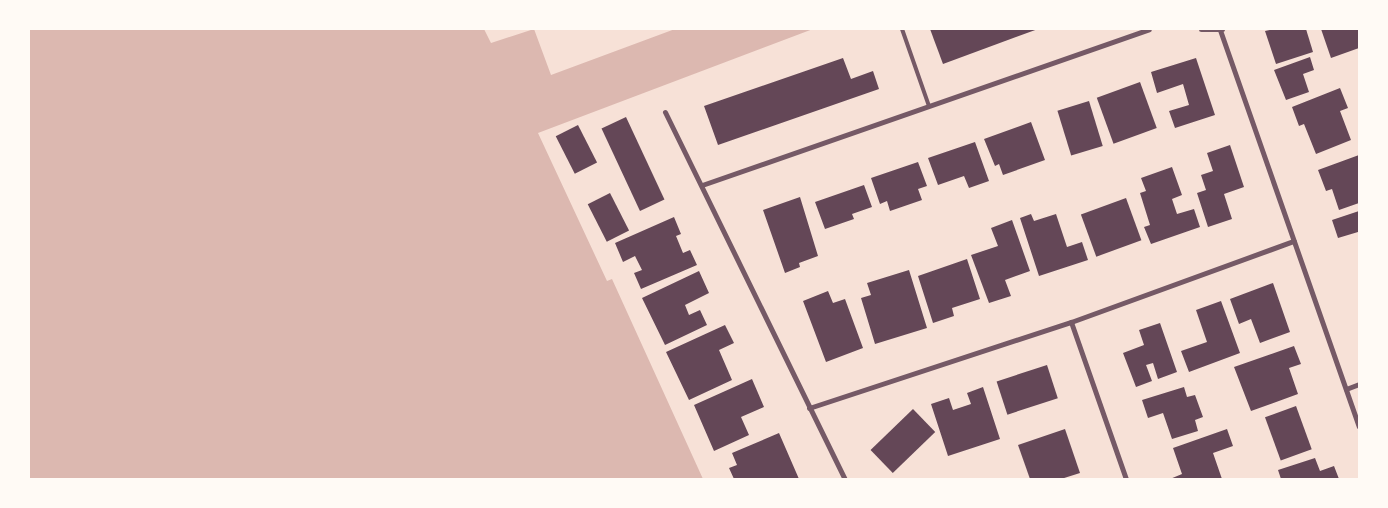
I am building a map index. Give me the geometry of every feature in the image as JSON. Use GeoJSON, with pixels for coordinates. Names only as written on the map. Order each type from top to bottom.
{"type":"FeatureCollection","features":[{"type":"Feature","properties":{"kind":"street"},"geometry":{"type":"LineString","coordinates":[[702,184],[1150,29]]}},
{"type":"Feature","properties":{"kind":"street"},"geometry":{"type":"LineString","coordinates":[[1201,29],[1221,29],[1358,423]]}},
{"type":"Feature","properties":{"kind":"street"},"geometry":{"type":"LineString","coordinates":[[665,112],[702,184],[845,479]]}},
{"type":"Feature","properties":{"kind":"street"},"geometry":{"type":"LineString","coordinates":[[809,408],[1070,322],[1294,241]]}},
{"type":"Feature","properties":{"kind":"street"},"geometry":{"type":"LineString","coordinates":[[1070,322],[1126,479]]}},
{"type":"Feature","properties":{"kind":"street"},"geometry":{"type":"LineString","coordinates":[[1346,389],[1359,384]]}},
{"type":"Feature","properties":{"kind":"lane"},"geometry":{"type":"LineString","coordinates":[[902,29],[929,106]]}},
{"type":"Feature","properties":{"kind":"shaded area"},"geometry":{"type":"Polygon","coordinates":[[[29,29],[484,29],[491,43],[534,29],[551,75],[675,29],[813,29],[538,133],[607,281],[612,279],[703,479],[29,479],[29,29]]]}},
{"type":"Feature","properties":{"kind":"building"},"geometry":{"type":"Polygon","coordinates":[[[930,29],[1038,29],[943,64],[930,29]]]}},
{"type":"Feature","properties":{"kind":"building"},"geometry":{"type":"Polygon","coordinates":[[[1274,29],[1306,29],[1313,52],[1276,64],[1265,31],[1274,29]]]}},
{"type":"Feature","properties":{"kind":"building"},"geometry":{"type":"Polygon","coordinates":[[[1321,29],[1359,29],[1359,48],[1331,58],[1321,29]]]}},
{"type":"Feature","properties":{"kind":"building"},"geometry":{"type":"Polygon","coordinates":[[[1310,57],[1314,70],[1303,74],[1309,92],[1286,100],[1274,70],[1310,57]]]}},
{"type":"Feature","properties":{"kind":"building"},"geometry":{"type":"Polygon","coordinates":[[[843,58],[851,79],[873,71],[879,89],[718,145],[704,106],[843,58]]]}},
{"type":"Feature","properties":{"kind":"building"},"geometry":{"type":"Polygon","coordinates":[[[1196,58],[1215,115],[1175,128],[1169,111],[1189,105],[1183,84],[1157,93],[1151,72],[1196,58]]]}},
{"type":"Feature","properties":{"kind":"building"},"geometry":{"type":"Polygon","coordinates":[[[1140,82],[1157,128],[1114,144],[1097,98],[1140,82]]]}},
{"type":"Feature","properties":{"kind":"building"},"geometry":{"type":"Polygon","coordinates":[[[1340,88],[1348,108],[1340,111],[1351,140],[1316,154],[1304,124],[1299,126],[1292,107],[1340,88]]]}},
{"type":"Feature","properties":{"kind":"building"},"geometry":{"type":"Polygon","coordinates":[[[1089,101],[1103,146],[1071,156],[1057,111],[1089,101]]]}},
{"type":"Feature","properties":{"kind":"building"},"geometry":{"type":"Polygon","coordinates":[[[626,117],[664,199],[640,211],[602,128],[626,117]]]}},
{"type":"Feature","properties":{"kind":"building"},"geometry":{"type":"Polygon","coordinates":[[[1031,122],[1045,160],[1003,175],[999,164],[995,166],[984,139],[1031,122]]]}},
{"type":"Feature","properties":{"kind":"building"},"geometry":{"type":"Polygon","coordinates":[[[578,125],[597,162],[575,174],[556,136],[578,125]]]}},
{"type":"Feature","properties":{"kind":"building"},"geometry":{"type":"Polygon","coordinates":[[[975,142],[989,181],[969,188],[964,176],[938,185],[928,158],[975,142]]]}},
{"type":"Feature","properties":{"kind":"building"},"geometry":{"type":"Polygon","coordinates":[[[1230,145],[1244,187],[1224,194],[1232,219],[1208,227],[1197,193],[1206,190],[1201,175],[1213,171],[1207,153],[1230,145]]]}},
{"type":"Feature","properties":{"kind":"building"},"geometry":{"type":"Polygon","coordinates":[[[1359,155],[1359,203],[1339,210],[1332,189],[1326,191],[1318,170],[1359,155]]]}},
{"type":"Feature","properties":{"kind":"building"},"geometry":{"type":"Polygon","coordinates":[[[918,162],[927,186],[918,189],[922,200],[890,211],[887,201],[880,204],[871,178],[918,162]]]}},
{"type":"Feature","properties":{"kind":"building"},"geometry":{"type":"Polygon","coordinates":[[[1172,167],[1182,195],[1172,199],[1177,214],[1194,209],[1200,227],[1151,244],[1144,227],[1150,225],[1140,193],[1146,191],[1141,178],[1172,167]]]}},
{"type":"Feature","properties":{"kind":"building"},"geometry":{"type":"Polygon","coordinates":[[[864,185],[872,207],[852,214],[854,219],[825,229],[815,202],[864,185]]]}},
{"type":"Feature","properties":{"kind":"building"},"geometry":{"type":"Polygon","coordinates":[[[610,193],[629,230],[607,242],[588,204],[610,193]]]}},
{"type":"Feature","properties":{"kind":"building"},"geometry":{"type":"Polygon","coordinates":[[[800,197],[818,256],[799,263],[800,267],[785,273],[763,210],[800,197]]]}},
{"type":"Feature","properties":{"kind":"building"},"geometry":{"type":"Polygon","coordinates":[[[1126,198],[1141,240],[1096,257],[1081,214],[1126,198]]]}},
{"type":"Feature","properties":{"kind":"building"},"geometry":{"type":"Polygon","coordinates":[[[1359,211],[1359,235],[1358,232],[1338,238],[1332,220],[1359,211]]]}},
{"type":"Feature","properties":{"kind":"building"},"geometry":{"type":"Polygon","coordinates":[[[1031,214],[1034,221],[1056,214],[1067,247],[1082,242],[1088,260],[1039,276],[1020,218],[1031,214]]]}},
{"type":"Feature","properties":{"kind":"building"},"geometry":{"type":"Polygon","coordinates":[[[674,217],[681,234],[676,236],[683,253],[690,250],[697,265],[641,289],[634,273],[642,270],[635,256],[623,262],[615,243],[674,217]]]}},
{"type":"Feature","properties":{"kind":"building"},"geometry":{"type":"Polygon","coordinates":[[[1012,220],[1030,271],[1005,280],[1011,296],[989,303],[971,255],[998,246],[991,228],[1012,220]]]}},
{"type":"Feature","properties":{"kind":"building"},"geometry":{"type":"Polygon","coordinates":[[[967,259],[980,299],[952,308],[954,316],[933,323],[918,276],[967,259]]]}},
{"type":"Feature","properties":{"kind":"building"},"geometry":{"type":"Polygon","coordinates":[[[909,270],[927,328],[875,344],[861,298],[871,295],[867,283],[909,270]]]}},
{"type":"Feature","properties":{"kind":"building"},"geometry":{"type":"Polygon","coordinates":[[[699,271],[709,293],[685,305],[689,315],[700,310],[707,325],[665,345],[642,298],[699,271]]]}},
{"type":"Feature","properties":{"kind":"building"},"geometry":{"type":"Polygon","coordinates":[[[1273,283],[1290,332],[1260,343],[1251,319],[1239,324],[1230,299],[1273,283]]]}},
{"type":"Feature","properties":{"kind":"building"},"geometry":{"type":"Polygon","coordinates":[[[828,291],[833,303],[845,299],[863,348],[826,362],[803,301],[828,291]]]}},
{"type":"Feature","properties":{"kind":"building"},"geometry":{"type":"Polygon","coordinates":[[[1221,301],[1240,353],[1189,372],[1181,351],[1207,342],[1196,310],[1221,301]]]}},
{"type":"Feature","properties":{"kind":"building"},"geometry":{"type":"Polygon","coordinates":[[[1160,323],[1177,372],[1158,379],[1153,363],[1146,365],[1152,381],[1136,387],[1123,353],[1144,345],[1139,330],[1160,323]]]}},
{"type":"Feature","properties":{"kind":"building"},"geometry":{"type":"Polygon","coordinates":[[[725,325],[734,343],[719,350],[732,380],[689,400],[666,352],[725,325]]]}},
{"type":"Feature","properties":{"kind":"building"},"geometry":{"type":"Polygon","coordinates":[[[1294,346],[1301,364],[1289,368],[1298,394],[1251,411],[1234,367],[1294,346]]]}},
{"type":"Feature","properties":{"kind":"building"},"geometry":{"type":"Polygon","coordinates":[[[1047,365],[1058,398],[1007,415],[997,381],[1047,365]]]}},
{"type":"Feature","properties":{"kind":"building"},"geometry":{"type":"Polygon","coordinates":[[[752,379],[764,407],[741,417],[749,435],[714,451],[694,405],[752,379]]]}},
{"type":"Feature","properties":{"kind":"building"},"geometry":{"type":"Polygon","coordinates":[[[983,387],[1000,439],[948,456],[931,404],[949,398],[953,410],[971,404],[967,393],[983,387]]]}},
{"type":"Feature","properties":{"kind":"building"},"geometry":{"type":"Polygon","coordinates":[[[1184,387],[1187,397],[1195,395],[1203,417],[1195,420],[1198,431],[1172,439],[1163,413],[1148,418],[1142,400],[1184,387]]]}},
{"type":"Feature","properties":{"kind":"building"},"geometry":{"type":"Polygon","coordinates":[[[1296,406],[1312,449],[1281,461],[1265,417],[1296,406]]]}},
{"type":"Feature","properties":{"kind":"building"},"geometry":{"type":"Polygon","coordinates":[[[913,409],[935,432],[893,473],[871,450],[913,409]]]}},
{"type":"Feature","properties":{"kind":"building"},"geometry":{"type":"Polygon","coordinates":[[[1065,429],[1080,473],[1061,479],[1030,479],[1018,445],[1065,429]]]}},
{"type":"Feature","properties":{"kind":"building"},"geometry":{"type":"Polygon","coordinates":[[[1227,429],[1233,446],[1213,453],[1222,479],[1170,479],[1182,474],[1173,448],[1227,429]]]}},
{"type":"Feature","properties":{"kind":"building"},"geometry":{"type":"Polygon","coordinates":[[[779,433],[799,479],[734,479],[729,468],[737,465],[732,453],[779,433]]]}},
{"type":"Feature","properties":{"kind":"building"},"geometry":{"type":"Polygon","coordinates":[[[1315,458],[1320,471],[1334,466],[1339,479],[1281,479],[1278,470],[1315,458]]]}}]}
